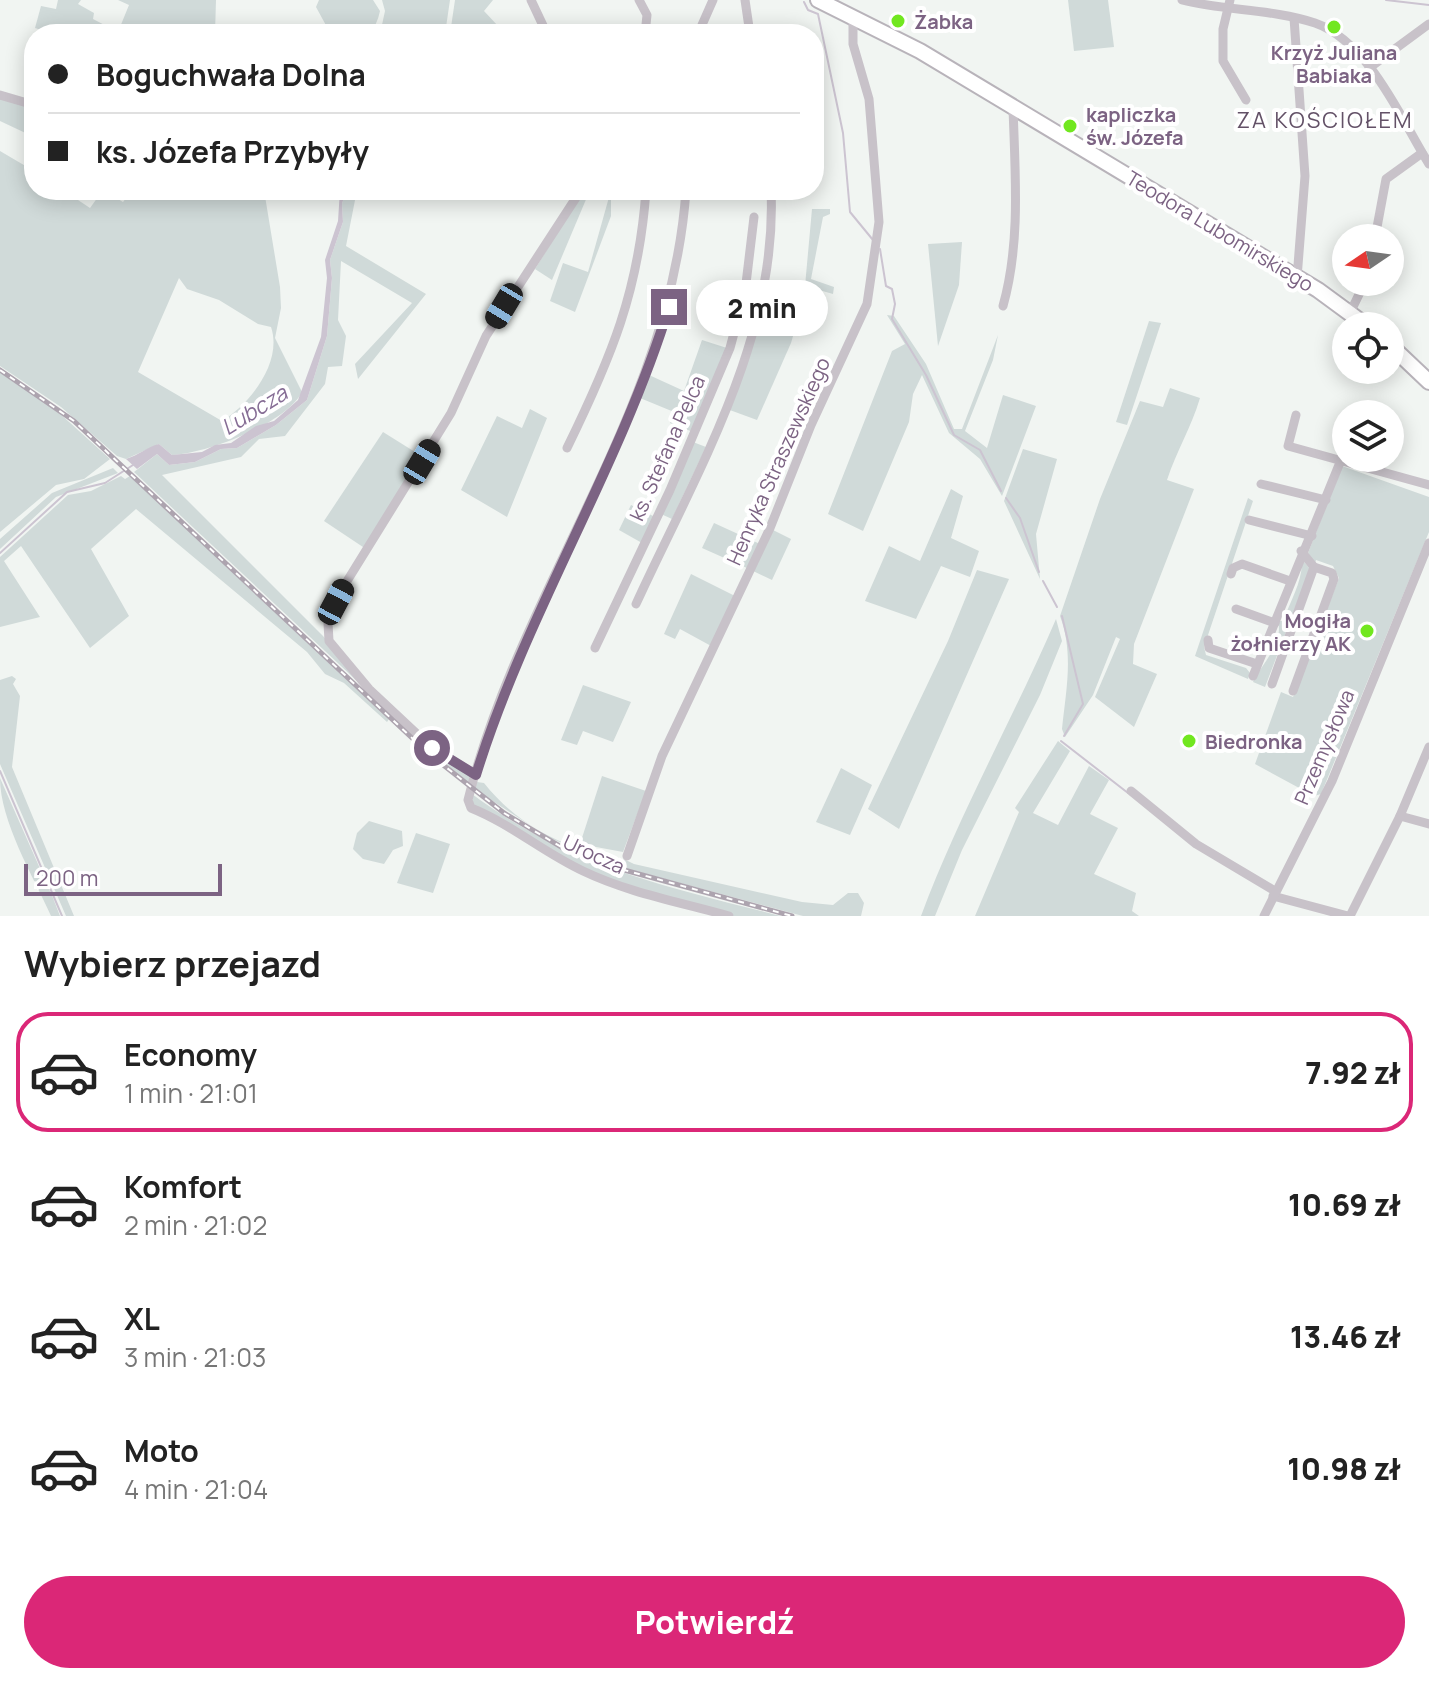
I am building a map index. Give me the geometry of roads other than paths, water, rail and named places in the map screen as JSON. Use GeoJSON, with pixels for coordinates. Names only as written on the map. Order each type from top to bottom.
{"type":"FeatureCollection","features":[{"type":"Feature","properties":{"kind":"highway","name":"Teodora Lubomirskiego"},"geometry":{"type":"LineString","coordinates":[[818,0],[840,5],[853,16],[920,51],[1348,312]]}},
{"type":"Feature","properties":{"kind":"highway"},"geometry":{"type":"LineString","coordinates":[[1404,358],[1429,382]]}},
{"type":"Feature","properties":{"kind":"street"},"geometry":{"type":"LineString","coordinates":[[531,0],[542,24]]}},
{"type":"Feature","properties":{"kind":"street"},"geometry":{"type":"LineString","coordinates":[[639,0],[647,15],[646,24]]}},
{"type":"Feature","properties":{"kind":"street"},"geometry":{"type":"LineString","coordinates":[[702,24],[713,0]]}},
{"type":"Feature","properties":{"kind":"street"},"geometry":{"type":"LineString","coordinates":[[745,0],[749,24]]}},
{"type":"Feature","properties":{"kind":"street"},"geometry":{"type":"LineString","coordinates":[[1182,0],[1229,4],[1294,18],[1330,31],[1369,68],[1429,164]]}},
{"type":"Feature","properties":{"kind":"street"},"geometry":{"type":"LineString","coordinates":[[1229,4],[1223,29],[1223,61],[1246,100]]}},
{"type":"Feature","properties":{"kind":"street","name":"Henryka Straszewskiego"},"geometry":{"type":"LineString","coordinates":[[627,856],[662,756],[770,528],[810,426],[867,304],[879,222],[869,99],[853,44],[853,16]]}},
{"type":"Feature","properties":{"kind":"street"},"geometry":{"type":"LineString","coordinates":[[1294,18],[1305,176],[1297,278]]}},
{"type":"Feature","properties":{"kind":"street"},"geometry":{"type":"LineString","coordinates":[[1369,68],[1429,24]]}},
{"type":"Feature","properties":{"kind":"street"},"geometry":{"type":"LineString","coordinates":[[0,95],[24,102]]}},
{"type":"Feature","properties":{"kind":"street"},"geometry":{"type":"LineString","coordinates":[[1003,306],[1011,270],[1015,219],[1013,107]]}},
{"type":"Feature","properties":{"kind":"street"},"geometry":{"type":"LineString","coordinates":[[1378,224],[1386,179],[1422,153]]}},
{"type":"Feature","properties":{"kind":"street"},"geometry":{"type":"LineString","coordinates":[[574,200],[486,336],[451,413],[344,586],[328,623],[329,641],[369,689],[432,748],[476,775],[521,649],[645,379],[678,266],[685,200]]}},
{"type":"Feature","properties":{"kind":"street"},"geometry":{"type":"LineString","coordinates":[[567,448],[627,309],[636,278],[645,200]]}},
{"type":"Feature","properties":{"kind":"street","name":"ks. Stefana Pelca"},"geometry":{"type":"LineString","coordinates":[[636,604],[732,391],[759,315],[770,257],[771,200]]}},
{"type":"Feature","properties":{"kind":"street","name":"ks. Stefana Pelca"},"geometry":{"type":"LineString","coordinates":[[595,648],[670,490],[730,348],[751,255],[754,217]]}},
{"type":"Feature","properties":{"kind":"street"},"geometry":{"type":"LineString","coordinates":[[751,255],[770,257]]}},
{"type":"Feature","properties":{"kind":"street"},"geometry":{"type":"LineString","coordinates":[[1296,415],[1288,446],[1332,458]]}},
{"type":"Feature","properties":{"kind":"street"},"geometry":{"type":"LineString","coordinates":[[1253,676],[1301,551],[1312,536],[1336,472]]}},
{"type":"Feature","properties":{"kind":"street"},"geometry":{"type":"LineString","coordinates":[[1383,472],[1429,485]]}},
{"type":"Feature","properties":{"kind":"street"},"geometry":{"type":"LineString","coordinates":[[1261,484],[1326,500]]}},
{"type":"Feature","properties":{"kind":"street"},"geometry":{"type":"LineString","coordinates":[[1249,520],[1312,536]]}},
{"type":"Feature","properties":{"kind":"street","name":"Przemysłowa"},"geometry":{"type":"LineString","coordinates":[[1264,916],[1332,781],[1429,543]]}},
{"type":"Feature","properties":{"kind":"street"},"geometry":{"type":"LineString","coordinates":[[1293,691],[1334,579],[1332,573],[1314,567],[1301,551]]}},
{"type":"Feature","properties":{"kind":"street"},"geometry":{"type":"LineString","coordinates":[[1231,574],[1233,568],[1242,564],[1290,581]]}},
{"type":"Feature","properties":{"kind":"street"},"geometry":{"type":"LineString","coordinates":[[1272,684],[1314,567]]}},
{"type":"Feature","properties":{"kind":"street"},"geometry":{"type":"LineString","coordinates":[[1236,609],[1275,623]]}},
{"type":"Feature","properties":{"kind":"street"},"geometry":{"type":"LineString","coordinates":[[1208,640],[1209,648],[1257,664]]}},
{"type":"Feature","properties":{"kind":"street"},"geometry":{"type":"LineString","coordinates":[[1131,791],[1196,844],[1274,893],[1349,916],[1400,816],[1429,747]]}},
{"type":"Feature","properties":{"kind":"street","name":"Urocza"},"geometry":{"type":"LineString","coordinates":[[476,775],[468,800],[471,808],[503,822],[583,871],[622,887],[729,916]]}},
{"type":"Feature","properties":{"kind":"street"},"geometry":{"type":"LineString","coordinates":[[1400,816],[1429,824]]}},
{"type":"Feature","properties":{"kind":"waterway"},"geometry":{"type":"LineString","coordinates":[[1386,0],[1429,5]]}},
{"type":"Feature","properties":{"kind":"waterway"},"geometry":{"type":"LineString","coordinates":[[804,2],[808,10],[818,14],[820,24]]}},
{"type":"Feature","properties":{"kind":"waterway"},"geometry":{"type":"LineString","coordinates":[[824,43],[843,133],[850,212],[873,240]]}},
{"type":"Feature","properties":{"kind":"waterway"},"geometry":{"type":"LineString","coordinates":[[880,249],[886,286],[892,289],[895,304],[892,319],[926,375],[954,435],[980,450],[1001,491]]}},
{"type":"Feature","properties":{"kind":"waterway","name":"Lubcza"},"geometry":{"type":"LineString","coordinates":[[0,553],[67,492],[105,483],[133,465]]}},
{"type":"Feature","properties":{"kind":"waterway"},"geometry":{"type":"LineString","coordinates":[[1006,498],[1020,518],[1039,572]]}},
{"type":"Feature","properties":{"kind":"waterway"},"geometry":{"type":"LineString","coordinates":[[1043,581],[1057,607]]}},
{"type":"Feature","properties":{"kind":"waterway"},"geometry":{"type":"LineString","coordinates":[[1062,616],[1083,704],[1064,736]]}},
{"type":"Feature","properties":{"kind":"waterway"},"geometry":{"type":"LineString","coordinates":[[1061,741],[1128,793]]}},
{"type":"Feature","properties":{"kind":"waterway","name":"Lubcza"},"geometry":{"type":"LineString","coordinates":[[0,771],[62,916]]}},
{"type":"Feature","properties":{"kind":"railway"},"geometry":{"type":"LineString","coordinates":[[0,370],[74,421],[428,753],[504,813],[563,848],[595,862],[792,916]]}},
{"type":"Feature","properties":{"kind":"place","name":"Żabka"},"geometry":{"type":"Point","coordinates":[898,21]}},
{"type":"Feature","properties":{"kind":"place","name":"Krzyż Juliana Babiaka"},"geometry":{"type":"Point","coordinates":[1334,27]}},
{"type":"Feature","properties":{"kind":"place","name":"kapliczka św. Józefa"},"geometry":{"type":"Point","coordinates":[1070,126]}},
{"type":"Feature","properties":{"kind":"place","name":"Mogiła żołnierzy AK"},"geometry":{"type":"Point","coordinates":[1367,631]}},
{"type":"Feature","properties":{"kind":"place","name":"Biedronka"},"geometry":{"type":"Point","coordinates":[1189,741]}},
{"type":"Feature","properties":{"kind":"district","name":"ZA KOŚCIOŁEM"},"geometry":{"type":"Point","coordinates":[1325,120]}}]}
